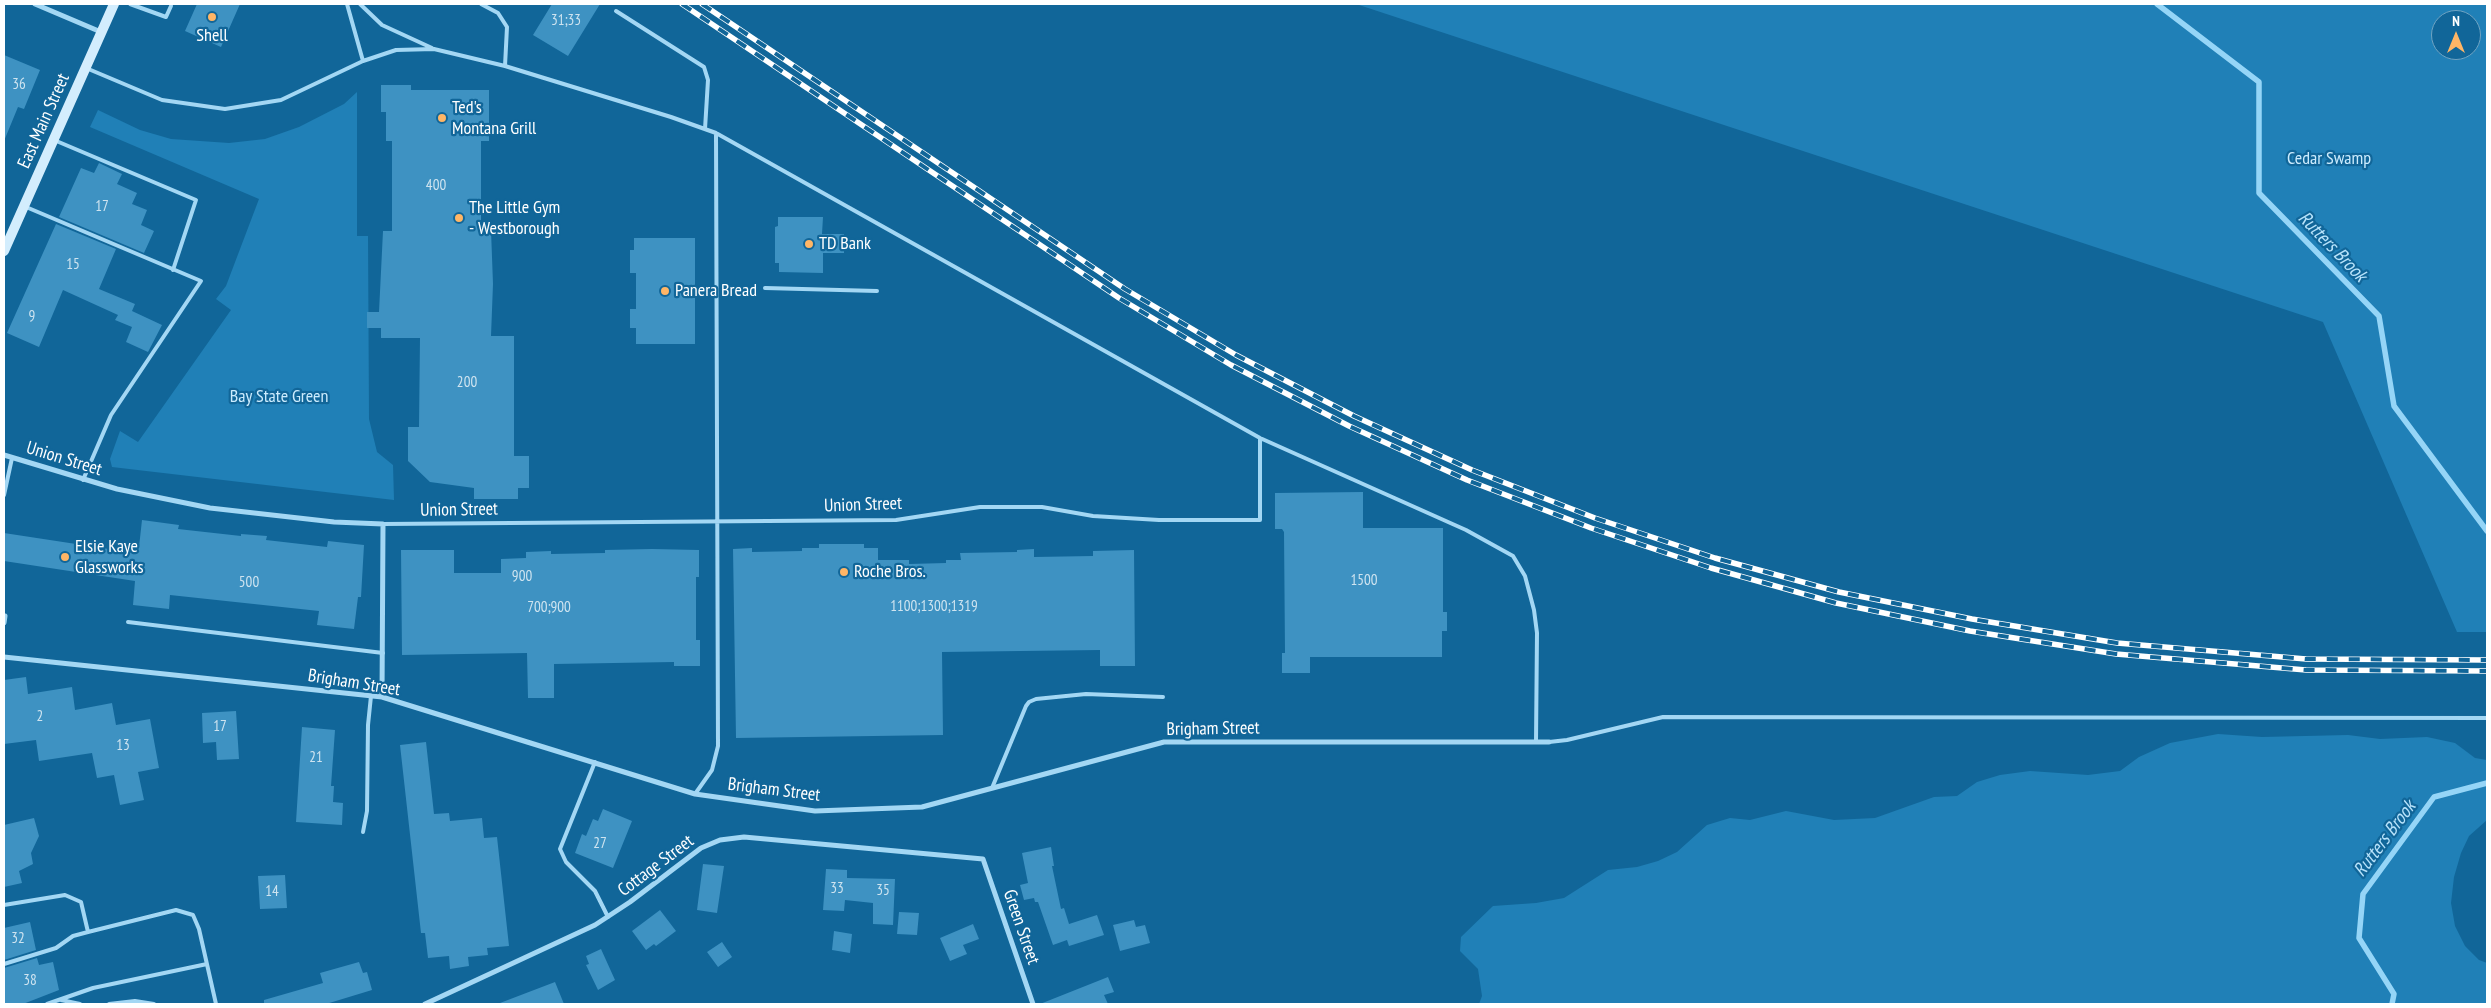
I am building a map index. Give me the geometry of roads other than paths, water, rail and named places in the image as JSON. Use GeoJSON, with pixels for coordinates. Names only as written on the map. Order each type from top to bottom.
{"type":"FeatureCollection","features":[{"type":"Feature","properties":{"kind":"main road","name":"East Main Street"},"geometry":{"type":"LineString","coordinates":[[4,251],[114,4]]}},
{"type":"Feature","properties":{"kind":"street"},"geometry":{"type":"LineString","coordinates":[[34,4],[101,32]]}},
{"type":"Feature","properties":{"kind":"street","name":"Union Street"},"geometry":{"type":"LineString","coordinates":[[4,455],[117,490],[210,508],[334,522],[384,524]]}},
{"type":"Feature","properties":{"kind":"street"},"geometry":{"type":"LineString","coordinates":[[382,697],[384,524]]}},
{"type":"Feature","properties":{"kind":"street"},"geometry":{"type":"LineString","coordinates":[[4,623],[5,616]]}},
{"type":"Feature","properties":{"kind":"street","name":"Brigham Street"},"geometry":{"type":"LineString","coordinates":[[4,657],[382,697],[694,794],[815,811],[922,807],[1164,742],[1548,742]]}},
{"type":"Feature","properties":{"kind":"street","name":"Cottage Street"},"geometry":{"type":"LineString","coordinates":[[425,1004],[582,932],[608,917],[701,848],[730,838],[756,837],[983,859]]}},
{"type":"Feature","properties":{"kind":"street","name":"Green Street"},"geometry":{"type":"LineString","coordinates":[[983,859],[1033,1004]]}},
{"type":"Feature","properties":{"kind":"lane"},"geometry":{"type":"LineString","coordinates":[[130,4],[166,17],[171,6]]}},
{"type":"Feature","properties":{"kind":"lane"},"geometry":{"type":"LineString","coordinates":[[348,4],[363,61]]}},
{"type":"Feature","properties":{"kind":"lane"},"geometry":{"type":"LineString","coordinates":[[360,4],[382,25],[434,49],[505,66],[671,117],[716,133],[1260,438],[1494,543],[1513,556],[1525,576],[1534,610],[1536,742]]}},
{"type":"Feature","properties":{"kind":"lane"},"geometry":{"type":"LineString","coordinates":[[482,4],[498,13],[507,27],[505,66]]}},
{"type":"Feature","properties":{"kind":"lane"},"geometry":{"type":"LineString","coordinates":[[616,11],[704,67],[708,80],[704,129]]}},
{"type":"Feature","properties":{"kind":"lane"},"geometry":{"type":"LineString","coordinates":[[85,67],[162,100],[225,109],[281,100],[363,61],[396,50],[434,49]]}},
{"type":"Feature","properties":{"kind":"lane"},"geometry":{"type":"LineString","coordinates":[[694,794],[712,770],[718,746],[716,133]]}},
{"type":"Feature","properties":{"kind":"lane"},"geometry":{"type":"LineString","coordinates":[[53,139],[196,200],[173,270]]}},
{"type":"Feature","properties":{"kind":"lane"},"geometry":{"type":"LineString","coordinates":[[24,206],[201,281],[111,414],[83,480]]}},
{"type":"Feature","properties":{"kind":"lane"},"geometry":{"type":"LineString","coordinates":[[765,288],[877,291]]}},
{"type":"Feature","properties":{"kind":"lane","name":"Union Street"},"geometry":{"type":"LineString","coordinates":[[384,524],[896,520],[980,507],[1042,508],[1093,516],[1159,520],[1260,520],[1260,438]]}},
{"type":"Feature","properties":{"kind":"lane"},"geometry":{"type":"LineString","coordinates":[[4,495],[12,458]]}},
{"type":"Feature","properties":{"kind":"lane"},"geometry":{"type":"LineString","coordinates":[[128,622],[383,653]]}},
{"type":"Feature","properties":{"kind":"lane"},"geometry":{"type":"LineString","coordinates":[[992,788],[1029,702],[1036,699],[1086,694],[1163,697]]}},
{"type":"Feature","properties":{"kind":"lane"},"geometry":{"type":"LineString","coordinates":[[363,832],[367,811],[368,725],[371,696]]}},
{"type":"Feature","properties":{"kind":"lane"},"geometry":{"type":"LineString","coordinates":[[1548,742],[1567,740],[1663,717],[2450,716],[2487,718]]}},
{"type":"Feature","properties":{"kind":"lane"},"geometry":{"type":"LineString","coordinates":[[595,762],[560,849],[566,862],[595,891],[608,917]]}},
{"type":"Feature","properties":{"kind":"lane"},"geometry":{"type":"LineString","coordinates":[[4,905],[65,895],[81,902],[88,932]]}},
{"type":"Feature","properties":{"kind":"lane"},"geometry":{"type":"LineString","coordinates":[[4,964],[56,948],[73,936],[176,910],[193,915],[199,929],[216,1004]]}},
{"type":"Feature","properties":{"kind":"lane"},"geometry":{"type":"LineString","coordinates":[[47,1004],[94,988],[207,964]]}},
{"type":"Feature","properties":{"kind":"lane"},"geometry":{"type":"LineString","coordinates":[[61,1000],[80,1004]]}},
{"type":"Feature","properties":{"kind":"lane"},"geometry":{"type":"LineString","coordinates":[[109,1004],[135,1001],[154,1004]]}},
{"type":"Feature","properties":{"kind":"waterway","name":"Rutters Brook"},"geometry":{"type":"LineString","coordinates":[[2157,4],[2259,82],[2259,193],[2379,316],[2394,406],[2487,531]]}},
{"type":"Feature","properties":{"kind":"waterway","name":"Rutters Brook"},"geometry":{"type":"LineString","coordinates":[[2392,1004],[2394,994],[2359,938],[2363,894],[2434,797],[2487,783]]}},
{"type":"Feature","properties":{"kind":"railway"},"geometry":{"type":"LineString","coordinates":[[682,4],[1119,298],[1231,365],[1349,426],[1467,480],[1591,528],[1711,568],[1836,603],[1970,631],[2116,654],[2306,670],[2487,671]]}},
{"type":"Feature","properties":{"kind":"railway"},"geometry":{"type":"LineString","coordinates":[[702,4],[1125,289],[1236,355],[1354,416],[1472,470],[1595,518],[1715,558],[1839,592],[1972,619],[2117,643],[2306,659],[2487,660]]}},
{"type":"Feature","properties":{"kind":"place","name":"Shell"},"geometry":{"type":"Point","coordinates":[212,17]}},
{"type":"Feature","properties":{"kind":"place","name":"Ted's Montana Grill"},"geometry":{"type":"Point","coordinates":[442,118]}},
{"type":"Feature","properties":{"kind":"place","name":"The Little Gym - Westborough"},"geometry":{"type":"Point","coordinates":[459,218]}},
{"type":"Feature","properties":{"kind":"place","name":"TD Bank"},"geometry":{"type":"Point","coordinates":[809,244]}},
{"type":"Feature","properties":{"kind":"place","name":"Panera Bread"},"geometry":{"type":"Point","coordinates":[665,291]}},
{"type":"Feature","properties":{"kind":"place","name":"Elsie Kaye Glassworks"},"geometry":{"type":"Point","coordinates":[65,557]}},
{"type":"Feature","properties":{"kind":"place","name":"Roche Bros."},"geometry":{"type":"Point","coordinates":[844,572]}},
{"type":"Feature","properties":{"kind":"park label","name":"Cedar Swamp"},"geometry":{"type":"Point","coordinates":[2329,159]}},
{"type":"Feature","properties":{"kind":"park label","name":"Bay State Green"},"geometry":{"type":"Point","coordinates":[279,397]}}]}
